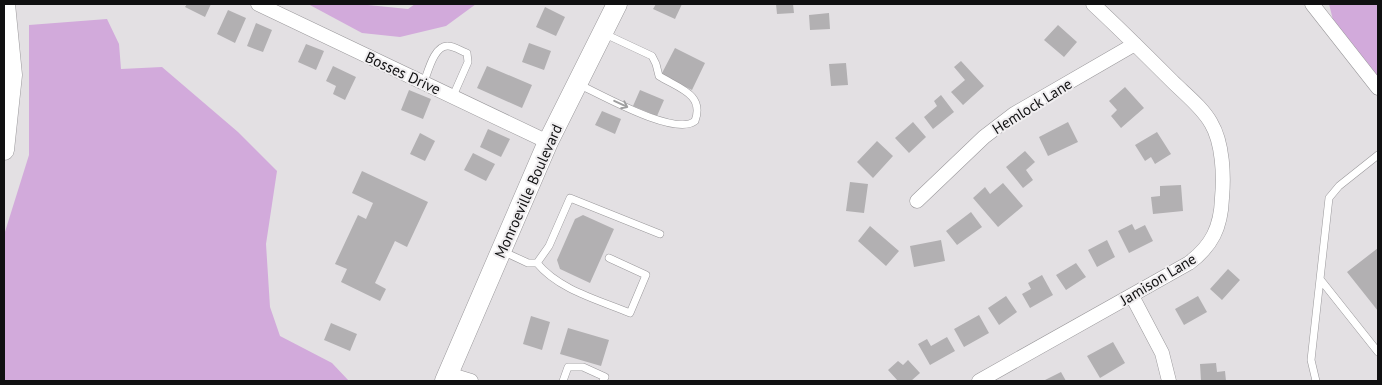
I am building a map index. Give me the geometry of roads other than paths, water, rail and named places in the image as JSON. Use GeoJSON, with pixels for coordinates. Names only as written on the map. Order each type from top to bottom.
{"type":"FeatureCollection","features":[{"type":"Feature","properties":{"kind":"main road"},"geometry":{"type":"LineString","coordinates":[[4,150],[12,75],[5,4]]}},
{"type":"Feature","properties":{"kind":"main road","name":"Monroeville Boulevard"},"geometry":{"type":"LineString","coordinates":[[446,378],[548,142],[617,4]]}},
{"type":"Feature","properties":{"kind":"street","name":"Bosses Drive"},"geometry":{"type":"LineString","coordinates":[[258,4],[548,142]]}},
{"type":"Feature","properties":{"kind":"street","name":"Jamison Lane"},"geometry":{"type":"LineString","coordinates":[[979,381],[1189,263],[1208,247],[1217,229],[1223,194],[1218,145],[1211,123],[1188,97],[1093,4]]}},
{"type":"Feature","properties":{"kind":"street"},"geometry":{"type":"LineString","coordinates":[[1312,4],[1378,88]]}},
{"type":"Feature","properties":{"kind":"street","name":"Hemlock Lane"},"geometry":{"type":"LineString","coordinates":[[917,201],[984,137],[1014,114],[1135,44]]}},
{"type":"Feature","properties":{"kind":"street"},"geometry":{"type":"LineString","coordinates":[[1132,296],[1162,353],[1169,381]]}},
{"type":"Feature","properties":{"kind":"street"},"geometry":{"type":"LineString","coordinates":[[446,378],[471,381]]}},
{"type":"Feature","properties":{"kind":"lane"},"geometry":{"type":"LineString","coordinates":[[577,84],[669,124],[692,123],[698,113],[697,100],[693,95],[661,77],[652,56],[602,33]]}},
{"type":"Feature","properties":{"kind":"lane"},"geometry":{"type":"LineString","coordinates":[[424,82],[436,54],[441,48],[450,46],[467,53],[468,62],[453,96]]}},
{"type":"Feature","properties":{"kind":"lane"},"geometry":{"type":"LineString","coordinates":[[1316,381],[1311,360],[1329,198],[1338,186],[1378,155]]}},
{"type":"Feature","properties":{"kind":"lane"},"geometry":{"type":"LineString","coordinates":[[537,263],[549,246],[570,198],[660,234]]}},
{"type":"Feature","properties":{"kind":"lane"},"geometry":{"type":"LineString","coordinates":[[501,251],[528,263],[537,263],[550,276],[561,283],[630,313],[646,275],[609,258]]}},
{"type":"Feature","properties":{"kind":"lane"},"geometry":{"type":"LineString","coordinates":[[1320,279],[1378,352]]}},
{"type":"Feature","properties":{"kind":"lane"},"geometry":{"type":"LineString","coordinates":[[562,381],[568,367],[583,367],[605,377],[603,381]]}}]}
